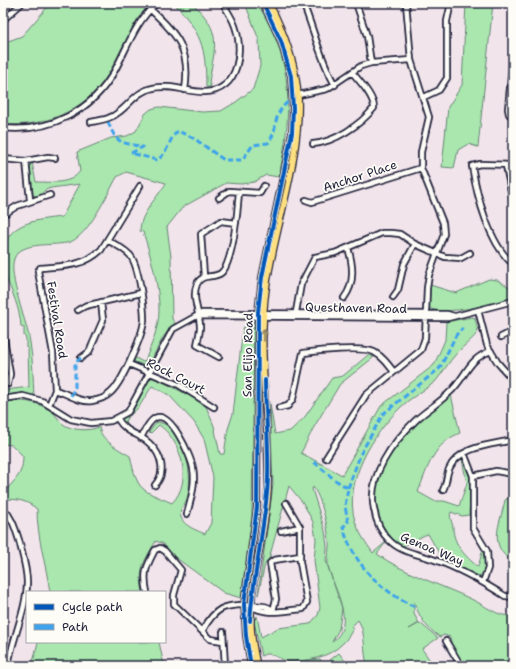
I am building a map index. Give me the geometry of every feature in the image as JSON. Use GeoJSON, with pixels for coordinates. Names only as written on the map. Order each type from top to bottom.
{"type":"FeatureCollection","features":[{"type":"Feature","properties":{"kind":"main road","name":"San Elijo Road"},"geometry":{"type":"LineString","coordinates":[[251,666],[246,636],[244,604],[257,507],[262,277],[292,133],[293,108],[291,76],[281,41],[263,3]]}},
{"type":"Feature","properties":{"kind":"main road","name":"San Elijo Road"},"geometry":{"type":"LineString","coordinates":[[257,666],[250,621],[268,492],[261,315],[295,148],[298,122],[298,95],[289,48],[269,3]]}},
{"type":"Feature","properties":{"kind":"street"},"geometry":{"type":"LineString","coordinates":[[3,20],[22,3]]}},
{"type":"Feature","properties":{"kind":"street"},"geometry":{"type":"LineString","coordinates":[[3,128],[22,129],[43,126],[63,119],[85,106],[112,76],[136,28],[156,3]]}},
{"type":"Feature","properties":{"kind":"street"},"geometry":{"type":"LineString","coordinates":[[91,122],[104,120],[119,112],[140,92],[152,88],[163,86],[185,90],[212,92],[230,81],[236,71],[238,59],[237,40],[234,22],[222,3]]}},
{"type":"Feature","properties":{"kind":"street"},"geometry":{"type":"LineString","coordinates":[[303,3],[312,25],[325,68],[335,85]]}},
{"type":"Feature","properties":{"kind":"street"},"geometry":{"type":"LineString","coordinates":[[356,3],[366,36],[371,63]]}},
{"type":"Feature","properties":{"kind":"street"},"geometry":{"type":"LineString","coordinates":[[326,458],[366,395],[421,350],[425,338],[429,275],[444,234],[443,223],[421,168],[421,152],[428,127],[429,117],[424,97],[415,76],[411,60],[406,3]]}},
{"type":"Feature","properties":{"kind":"street"},"geometry":{"type":"LineString","coordinates":[[424,97],[439,90],[447,78],[447,21],[451,3]]}},
{"type":"Feature","properties":{"kind":"street"},"geometry":{"type":"LineString","coordinates":[[150,10],[174,34],[182,46],[187,74],[185,90]]}},
{"type":"Feature","properties":{"kind":"street"},"geometry":{"type":"LineString","coordinates":[[513,55],[508,113],[513,117]]}},
{"type":"Feature","properties":{"kind":"street"},"geometry":{"type":"LineString","coordinates":[[298,95],[317,92],[335,85],[352,72],[371,63],[411,60]]}},
{"type":"Feature","properties":{"kind":"street"},"geometry":{"type":"LineString","coordinates":[[313,144],[323,143],[356,125],[374,108],[374,104],[352,72]]}},
{"type":"Feature","properties":{"kind":"street"},"geometry":{"type":"LineString","coordinates":[[3,160],[26,161],[48,157],[55,158]]}},
{"type":"Feature","properties":{"kind":"street"},"geometry":{"type":"LineString","coordinates":[[26,161],[30,200]]}},
{"type":"Feature","properties":{"kind":"street"},"geometry":{"type":"LineString","coordinates":[[513,165],[506,166],[480,164],[472,166],[477,196],[483,213],[502,251],[513,264]]}},
{"type":"Feature","properties":{"kind":"street"},"geometry":{"type":"LineString","coordinates":[[506,166],[513,201]]}},
{"type":"Feature","properties":{"kind":"street","name":"Anchor Place"},"geometry":{"type":"LineString","coordinates":[[306,200],[312,202],[421,168]]}},
{"type":"Feature","properties":{"kind":"street"},"geometry":{"type":"LineString","coordinates":[[55,390],[84,401],[100,399],[110,394],[116,387],[129,364],[144,322],[141,293],[135,265],[130,256],[107,240],[140,186]]}},
{"type":"Feature","properties":{"kind":"street"},"geometry":{"type":"LineString","coordinates":[[219,198],[229,191],[260,193],[264,186]]}},
{"type":"Feature","properties":{"kind":"street"},"geometry":{"type":"LineString","coordinates":[[219,357],[197,345],[200,327],[195,301],[197,284],[204,276],[220,274],[224,268],[235,236],[239,192]]}},
{"type":"Feature","properties":{"kind":"street"},"geometry":{"type":"LineString","coordinates":[[3,215],[30,200],[50,195]]}},
{"type":"Feature","properties":{"kind":"street"},"geometry":{"type":"LineString","coordinates":[[204,276],[201,234],[221,221],[236,224]]}},
{"type":"Feature","properties":{"kind":"street"},"geometry":{"type":"LineString","coordinates":[[296,312],[301,284],[315,257],[335,253],[382,233],[400,234],[414,244],[453,259],[461,258],[470,254]]}},
{"type":"Feature","properties":{"kind":"street","name":"Festival Road"},"geometry":{"type":"LineString","coordinates":[[49,405],[55,390],[53,353],[38,271],[40,268],[80,264],[93,258],[107,240]]}},
{"type":"Feature","properties":{"kind":"street"},"geometry":{"type":"LineString","coordinates":[[393,298],[398,290],[404,264],[414,244]]}},
{"type":"Feature","properties":{"kind":"street"},"geometry":{"type":"LineString","coordinates":[[344,298],[350,290],[352,266],[348,248]]}},
{"type":"Feature","properties":{"kind":"street"},"geometry":{"type":"LineString","coordinates":[[78,310],[85,306],[141,293]]}},
{"type":"Feature","properties":{"kind":"street","name":"Questhaven Road"},"geometry":{"type":"LineString","coordinates":[[261,315],[296,312],[448,318],[513,301]]}},
{"type":"Feature","properties":{"kind":"street"},"geometry":{"type":"LineString","coordinates":[[81,358],[89,352],[103,320],[101,302]]}},
{"type":"Feature","properties":{"kind":"street"},"geometry":{"type":"LineString","coordinates":[[478,310],[487,345],[498,363],[513,380]]}},
{"type":"Feature","properties":{"kind":"street"},"geometry":{"type":"LineString","coordinates":[[3,399],[23,396],[42,401],[72,419],[91,423],[111,421],[128,412],[150,373],[165,342],[173,330],[202,313],[210,312],[261,315]]}},
{"type":"Feature","properties":{"kind":"street","name":"Questhaven Road"},"geometry":{"type":"LineString","coordinates":[[261,315],[426,316]]}},
{"type":"Feature","properties":{"kind":"street"},"geometry":{"type":"LineString","coordinates":[[501,337],[513,331]]}},
{"type":"Feature","properties":{"kind":"street"},"geometry":{"type":"LineString","coordinates":[[3,332],[10,374],[8,384]]}},
{"type":"Feature","properties":{"kind":"street"},"geometry":{"type":"LineString","coordinates":[[279,408],[288,406],[293,399],[303,353],[363,349],[373,352],[385,360],[394,372]]}},
{"type":"Feature","properties":{"kind":"street","name":"Genoa Way"},"geometry":{"type":"LineString","coordinates":[[491,351],[476,358],[456,386],[417,419],[403,434],[380,468],[372,494],[377,522],[382,532],[390,542],[400,548],[434,559],[482,582],[505,596],[513,597]]}},
{"type":"Feature","properties":{"kind":"street","name":"Rock Court"},"geometry":{"type":"LineString","coordinates":[[129,364],[179,386],[214,407]]}},
{"type":"Feature","properties":{"kind":"street"},"geometry":{"type":"LineString","coordinates":[[141,438],[154,419],[158,417],[164,419],[182,439],[193,469],[194,484],[187,514]]}},
{"type":"Feature","properties":{"kind":"street"},"geometry":{"type":"LineString","coordinates":[[117,418],[129,432],[151,444],[162,464],[160,479],[155,485]]}},
{"type":"Feature","properties":{"kind":"street"},"geometry":{"type":"LineString","coordinates":[[443,490],[446,484],[448,470],[456,458],[478,447],[513,440]]}},
{"type":"Feature","properties":{"kind":"street"},"geometry":{"type":"LineString","coordinates":[[464,453],[473,476],[472,528],[487,551],[488,568],[482,582]]}},
{"type":"Feature","properties":{"kind":"street"},"geometry":{"type":"LineString","coordinates":[[473,476],[496,471],[513,474]]}},
{"type":"Feature","properties":{"kind":"street"},"geometry":{"type":"LineString","coordinates":[[203,630],[211,616],[220,609],[234,604],[244,604],[264,609],[269,612],[303,609],[306,606],[308,602],[300,556],[300,527],[286,503]]}},
{"type":"Feature","properties":{"kind":"street"},"geometry":{"type":"LineString","coordinates":[[3,508],[9,513],[14,524],[27,582],[25,599],[10,650],[8,666]]}},
{"type":"Feature","properties":{"kind":"street"},"geometry":{"type":"LineString","coordinates":[[281,530],[300,527]]}},
{"type":"Feature","properties":{"kind":"street"},"geometry":{"type":"LineString","coordinates":[[147,591],[145,569],[155,550],[160,548],[165,551],[181,570],[174,595],[174,604],[203,630],[210,639],[223,641]]}},
{"type":"Feature","properties":{"kind":"street"},"geometry":{"type":"LineString","coordinates":[[273,611],[276,599],[270,562],[300,556]]}},
{"type":"Feature","properties":{"kind":"street"},"geometry":{"type":"LineString","coordinates":[[223,632],[225,666]]}},
{"type":"Feature","properties":{"kind":"street"},"geometry":{"type":"LineString","coordinates":[[446,641],[461,666]]}},
{"type":"Feature","properties":{"kind":"green space"},"geometry":{"type":"Polygon","coordinates":[[[51,3],[151,3],[137,19],[107,76],[87,99],[62,115],[48,120],[18,125],[3,124],[3,43],[22,36],[51,3]]]}},
{"type":"Feature","properties":{"kind":"green space"},"geometry":{"type":"Polygon","coordinates":[[[174,3],[192,3],[209,22],[213,31],[214,48],[209,82],[211,87],[206,87],[205,61],[200,41],[190,23],[174,3]]]}},
{"type":"Feature","properties":{"kind":"green space"},"geometry":{"type":"Polygon","coordinates":[[[245,3],[257,3],[278,46],[284,67],[288,109],[279,177],[266,175],[254,182],[241,184],[226,183],[183,207],[167,227],[171,257],[172,319],[175,323],[164,336],[150,362],[146,366],[135,362],[133,359],[134,357],[143,362],[145,361],[158,324],[159,302],[151,260],[143,232],[140,231],[146,212],[166,183],[126,172],[117,177],[97,213],[84,232],[77,238],[70,242],[39,245],[23,249],[14,259],[13,267],[16,287],[30,342],[34,396],[22,394],[3,395],[3,392],[6,390],[29,387],[28,349],[26,347],[26,338],[24,336],[24,327],[21,326],[13,294],[3,272],[4,246],[8,237],[14,230],[22,226],[31,222],[62,217],[80,184],[51,188],[45,190],[39,197],[33,195],[30,164],[32,163],[36,182],[66,181],[71,179],[80,171],[77,152],[111,138],[127,136],[136,131],[145,114],[151,109],[159,107],[202,112],[221,111],[236,102],[253,89],[260,66],[259,40],[245,3]]]}},
{"type":"Feature","properties":{"kind":"green space"},"geometry":{"type":"Polygon","coordinates":[[[466,3],[493,3],[478,147],[468,144],[458,150],[454,168],[442,167],[448,107],[462,85],[466,3]]]}},
{"type":"Feature","properties":{"kind":"green space"},"geometry":{"type":"Polygon","coordinates":[[[489,279],[497,280],[513,289],[513,298],[484,306],[457,310],[445,311],[429,308],[430,285],[456,293],[489,279]]]}},
{"type":"Feature","properties":{"kind":"green space"},"geometry":{"type":"Polygon","coordinates":[[[472,317],[475,318],[478,331],[474,336],[454,356],[435,382],[405,403],[390,418],[371,445],[357,475],[353,491],[352,506],[355,521],[365,542],[373,553],[386,542],[377,554],[388,561],[411,573],[471,599],[496,613],[513,616],[513,666],[463,666],[453,651],[450,637],[444,635],[440,637],[430,630],[418,613],[414,602],[414,614],[419,623],[409,629],[420,623],[438,638],[422,649],[434,666],[368,666],[365,655],[363,631],[358,620],[351,627],[353,629],[344,642],[337,649],[324,656],[309,660],[287,661],[271,654],[264,654],[261,656],[254,621],[257,616],[261,637],[278,628],[310,624],[318,615],[320,608],[314,560],[316,539],[313,522],[303,503],[289,486],[269,559],[265,564],[258,595],[273,485],[270,404],[275,434],[290,431],[304,418],[332,378],[343,376],[368,355],[374,357],[340,384],[314,427],[301,453],[342,475],[381,406],[434,365],[445,340],[446,322],[472,317]],[[313,487],[312,489],[325,531],[327,547],[326,561],[329,570],[328,534],[319,498],[313,487]],[[342,608],[339,629],[332,642],[339,634],[343,625],[342,608]]]}},
{"type":"Feature","properties":{"kind":"green space"},"geometry":{"type":"Polygon","coordinates":[[[254,321],[252,516],[241,598],[224,593],[168,552],[164,544],[156,541],[143,565],[141,577],[143,591],[50,591],[40,541],[37,509],[21,501],[3,499],[8,488],[21,471],[23,456],[12,445],[3,444],[3,403],[20,401],[38,404],[50,410],[63,424],[71,428],[86,430],[99,427],[100,432],[107,440],[130,456],[135,477],[142,488],[153,495],[172,503],[182,484],[182,462],[179,451],[174,441],[159,425],[150,434],[149,432],[157,422],[167,425],[175,433],[182,445],[187,459],[189,488],[187,500],[181,509],[180,514],[187,525],[205,534],[211,523],[213,477],[204,439],[194,422],[169,395],[152,386],[139,407],[126,419],[125,423],[136,432],[129,430],[122,421],[137,403],[149,379],[154,377],[205,404],[214,426],[220,454],[224,454],[228,429],[233,414],[243,328],[254,321]]]}},
{"type":"Feature","properties":{"kind":"green space"},"geometry":{"type":"Polygon","coordinates":[[[451,395],[460,433],[443,443],[437,450],[418,492],[434,501],[444,501],[459,506],[467,483],[463,459],[471,480],[469,515],[462,516],[451,512],[450,518],[457,544],[464,554],[478,567],[483,549],[486,566],[480,578],[443,560],[428,534],[402,546],[394,541],[385,531],[378,519],[374,501],[376,483],[383,465],[394,448],[423,418],[451,395]]]}},
{"type":"Feature","properties":{"kind":"green space"},"geometry":{"type":"Polygon","coordinates":[[[512,496],[513,562],[500,549],[497,534],[505,500],[512,496]]]}},
{"type":"Feature","properties":{"kind":"green space"},"geometry":{"type":"Polygon","coordinates":[[[38,643],[159,643],[163,661],[168,666],[32,666],[38,643]]]}},
{"type":"Feature","properties":{"kind":"green space"},"geometry":{"type":"Polygon","coordinates":[[[339,653],[348,665],[347,666],[335,666],[330,660],[339,653]]]}},
{"type":"Feature","properties":{"kind":"green space"},"geometry":{"type":"Polygon","coordinates":[[[320,659],[322,662],[314,664],[314,666],[287,666],[287,662],[320,659]]]}},
{"type":"Feature","properties":{"kind":"marked path"},"geometry":{"type":"LineString","coordinates":[[108,122],[117,139],[125,143],[143,147],[131,153],[157,160],[164,154],[172,138],[178,131],[195,139],[224,160],[242,160],[253,145],[268,143],[272,138],[279,112],[289,101]]}},
{"type":"Feature","properties":{"kind":"marked path"},"geometry":{"type":"LineString","coordinates":[[348,488],[361,453],[383,414],[440,368],[456,335],[463,328]]}},
{"type":"Feature","properties":{"kind":"marked path"},"geometry":{"type":"LineString","coordinates":[[71,396],[75,387],[75,363],[81,358]]}},
{"type":"Feature","properties":{"kind":"marked path"},"geometry":{"type":"LineString","coordinates":[[314,462],[335,480],[348,488],[345,506],[348,522],[343,527],[354,553],[361,564],[370,575],[391,593],[415,607]]}},
{"type":"Feature","properties":{"kind":"cycle path"},"geometry":{"type":"LineString","coordinates":[[251,666],[246,636],[244,604],[257,507],[258,312],[262,277],[292,133],[293,108],[291,76],[281,41],[263,3]]}},
{"type":"Feature","properties":{"kind":"cycle path"},"geometry":{"type":"LineString","coordinates":[[250,621],[268,479],[265,380]]}}]}
